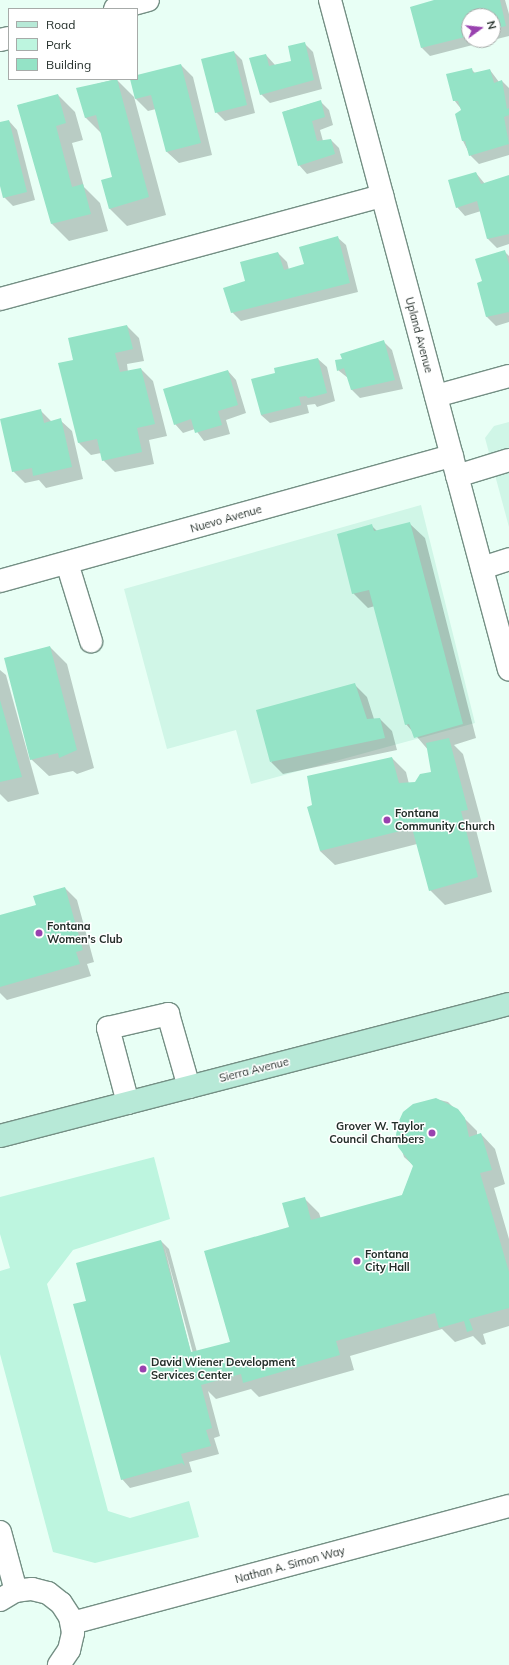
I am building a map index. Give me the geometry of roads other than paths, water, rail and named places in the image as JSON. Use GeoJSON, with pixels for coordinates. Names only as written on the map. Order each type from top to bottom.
{"type":"FeatureCollection","features":[{"type":"Feature","properties":{"kind":"main road","name":"Sierra Avenue"},"geometry":{"type":"LineString","coordinates":[[0,1136],[509,1004]]}},
{"type":"Feature","properties":{"kind":"street"},"geometry":{"type":"LineString","coordinates":[[119,8],[148,0]]}},
{"type":"Feature","properties":{"kind":"street","name":"Upland Avenue"},"geometry":{"type":"LineString","coordinates":[[330,0],[509,670]]}},
{"type":"Feature","properties":{"kind":"street"},"geometry":{"type":"LineString","coordinates":[[0,299],[382,196]]}},
{"type":"Feature","properties":{"kind":"street"},"geometry":{"type":"LineString","coordinates":[[436,396],[509,376]]}},
{"type":"Feature","properties":{"kind":"street","name":"Nuevo Avenue"},"geometry":{"type":"LineString","coordinates":[[0,581],[454,466],[509,460]]}},
{"type":"Feature","properties":{"kind":"street"},"geometry":{"type":"LineString","coordinates":[[482,568],[509,559]]}},
{"type":"Feature","properties":{"kind":"street"},"geometry":{"type":"LineString","coordinates":[[67,563],[91,641]]}},
{"type":"Feature","properties":{"kind":"street"},"geometry":{"type":"LineString","coordinates":[[128,1103],[108,1028],[168,1014],[189,1087]]}},
{"type":"Feature","properties":{"kind":"street","name":"Nathan A. Simon Way"},"geometry":{"type":"LineString","coordinates":[[72,1624],[509,1506]]}},
{"type":"Feature","properties":{"kind":"street"},"geometry":{"type":"LineString","coordinates":[[0,1532],[8,1595],[37,1590],[48,1593],[64,1607],[72,1624],[71,1644],[59,1665]]}},
{"type":"Feature","properties":{"kind":"place","name":"Fontana Community Church"},"geometry":{"type":"Point","coordinates":[387,820]}},
{"type":"Feature","properties":{"kind":"place","name":"Fontana Women's Club"},"geometry":{"type":"Point","coordinates":[39,933]}},
{"type":"Feature","properties":{"kind":"place","name":"Grover W. Taylor Council Chambers"},"geometry":{"type":"Point","coordinates":[432,1133]}},
{"type":"Feature","properties":{"kind":"place","name":"Fontana City Hall"},"geometry":{"type":"Point","coordinates":[357,1261]}},
{"type":"Feature","properties":{"kind":"place","name":"David Wiener Development Services Center"},"geometry":{"type":"Point","coordinates":[143,1369]}}]}
